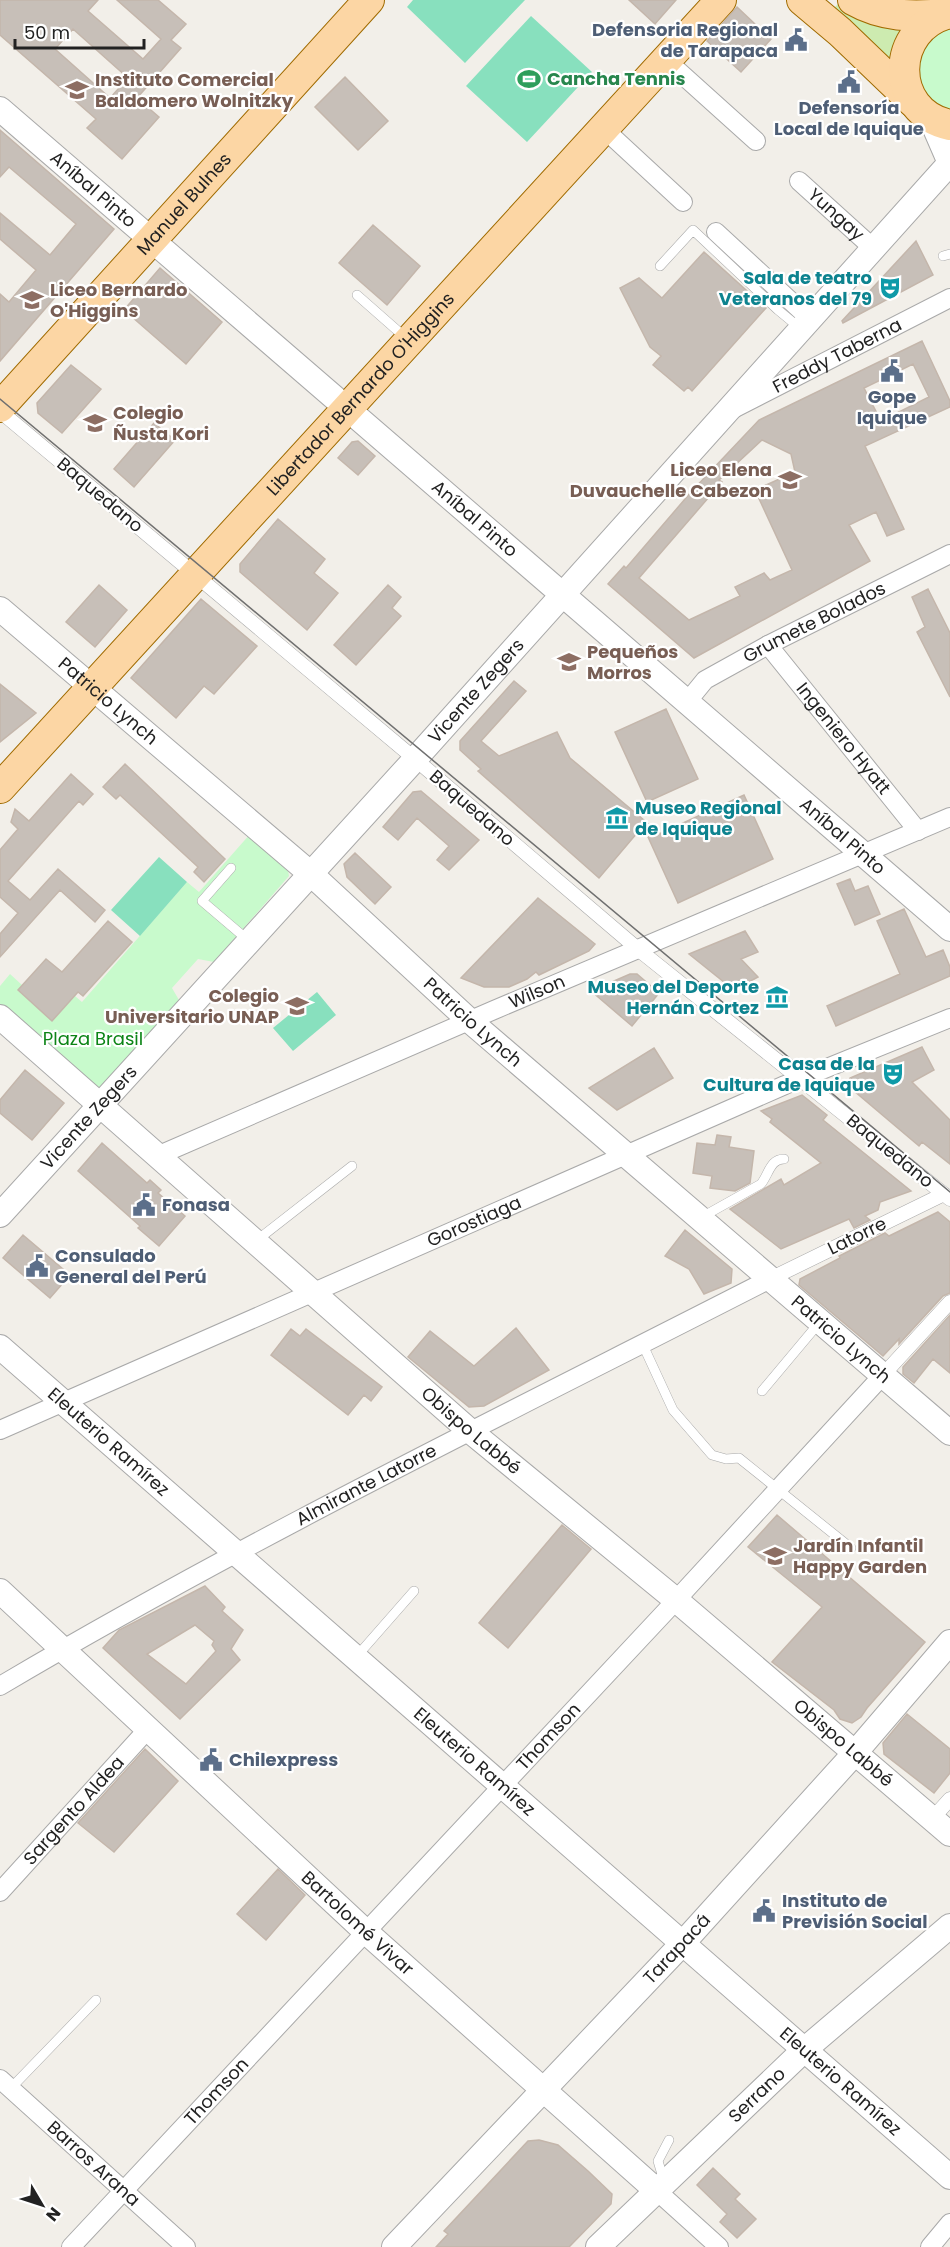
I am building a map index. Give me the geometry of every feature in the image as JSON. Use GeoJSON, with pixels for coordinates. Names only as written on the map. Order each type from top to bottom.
{"type":"FeatureCollection","features":[{"type":"Feature","properties":{"kind":"main road","name":"Manuel Bulnes"},"geometry":{"type":"LineString","coordinates":[[0,409],[369,0]]}},
{"type":"Feature","properties":{"kind":"main road","name":"Libertador Bernardo O'Higgins"},"geometry":{"type":"LineString","coordinates":[[0,788],[721,0]]}},
{"type":"Feature","properties":{"kind":"main road"},"geometry":{"type":"LineString","coordinates":[[802,0],[932,116]]}},
{"type":"Feature","properties":{"kind":"main road"},"geometry":{"type":"LineString","coordinates":[[853,0],[873,10],[894,15],[917,16],[947,13]]}},
{"type":"Feature","properties":{"kind":"main road"},"geometry":{"type":"LineString","coordinates":[[932,116],[908,93],[904,77],[906,53],[913,38],[924,26],[947,13]]}},
{"type":"Feature","properties":{"kind":"street"},"geometry":{"type":"LineString","coordinates":[[666,60],[756,141]]}},
{"type":"Feature","properties":{"kind":"street","name":"Aníbal Pinto"},"geometry":{"type":"LineString","coordinates":[[0,109],[950,929]]}},
{"type":"Feature","properties":{"kind":"street"},"geometry":{"type":"LineString","coordinates":[[932,116],[950,163]]}},
{"type":"Feature","properties":{"kind":"street"},"geometry":{"type":"LineString","coordinates":[[603,128],[684,202]]}},
{"type":"Feature","properties":{"kind":"street","name":"Vicente Zegers"},"geometry":{"type":"LineString","coordinates":[[0,1215],[415,759],[950,163]]}},
{"type":"Feature","properties":{"kind":"street","name":"Yungay"},"geometry":{"type":"LineString","coordinates":[[799,181],[873,248]]}},
{"type":"Feature","properties":{"kind":"street"},"geometry":{"type":"LineString","coordinates":[[716,232],[805,324]]}},
{"type":"Feature","properties":{"kind":"street","name":"Freddy Taberna"},"geometry":{"type":"LineString","coordinates":[[725,414],[950,298]]}},
{"type":"Feature","properties":{"kind":"street","name":"Baquedano"},"geometry":{"type":"LineString","coordinates":[[0,409],[639,950],[947,1196]]}},
{"type":"Feature","properties":{"kind":"street","name":"Grumete Bolados"},"geometry":{"type":"LineString","coordinates":[[687,702],[705,680],[768,645],[950,555]]}},
{"type":"Feature","properties":{"kind":"street","name":"Patricio Lynch"},"geometry":{"type":"LineString","coordinates":[[0,609],[311,874],[471,1022],[950,1433]]}},
{"type":"Feature","properties":{"kind":"street","name":"Ingeniero Hyatt"},"geometry":{"type":"LineString","coordinates":[[768,645],[918,831]]}},
{"type":"Feature","properties":{"kind":"street","name":"Wilson"},"geometry":{"type":"LineString","coordinates":[[158,1156],[471,1022],[494,1010],[950,817]]}},
{"type":"Feature","properties":{"kind":"street","name":"Obispo Labbé"},"geometry":{"type":"LineString","coordinates":[[0,1017],[470,1431],[676,1600],[941,1827]]}},
{"type":"Feature","properties":{"kind":"street","name":"Gorostiaga"},"geometry":{"type":"LineString","coordinates":[[0,1430],[800,1079],[950,1018]]}},
{"type":"Feature","properties":{"kind":"street","name":"Latorre"},"geometry":{"type":"LineString","coordinates":[[770,1279],[947,1196]]}},
{"type":"Feature","properties":{"kind":"street","name":"Almirante Latorre"},"geometry":{"type":"LineString","coordinates":[[0,1686],[236,1552],[486,1421],[770,1279]]}},
{"type":"Feature","properties":{"kind":"street","name":"Thomson"},"geometry":{"type":"LineString","coordinates":[[71,2247],[676,1600],[950,1302]]}},
{"type":"Feature","properties":{"kind":"street","name":"Eleuterio Ramírez"},"geometry":{"type":"LineString","coordinates":[[0,1347],[950,2177]]}},
{"type":"Feature","properties":{"kind":"street","name":"Bartolomé Vivar"},"geometry":{"type":"LineString","coordinates":[[0,1591],[366,1932],[543,2089],[661,2187],[719,2247]]}},
{"type":"Feature","properties":{"kind":"street","name":"Tarapacá"},"geometry":{"type":"LineString","coordinates":[[394,2247],[682,1944],[854,1754],[950,1642]]}},
{"type":"Feature","properties":{"kind":"street","name":"Sargento Aldea"},"geometry":{"type":"LineString","coordinates":[[0,1892],[148,1729]]}},
{"type":"Feature","properties":{"kind":"street"},"geometry":{"type":"LineString","coordinates":[[941,1827],[950,1799]]}},
{"type":"Feature","properties":{"kind":"street","name":"Serrano"},"geometry":{"type":"LineString","coordinates":[[598,2247],[804,2050],[950,1926]]}},
{"type":"Feature","properties":{"kind":"street","name":"Barros Arana"},"geometry":{"type":"LineString","coordinates":[[6,2084],[186,2247]]}},
{"type":"Feature","properties":{"kind":"street"},"geometry":{"type":"LineString","coordinates":[[930,2247],[950,2223]]}},
{"type":"Feature","properties":{"kind":"lane"},"geometry":{"type":"LineString","coordinates":[[660,266],[693,230],[778,310],[805,324]]}},
{"type":"Feature","properties":{"kind":"lane"},"geometry":{"type":"LineString","coordinates":[[357,295],[409,340]]}},
{"type":"Feature","properties":{"kind":"lane"},"geometry":{"type":"LineString","coordinates":[[231,868],[202,901],[249,941]]}},
{"type":"Feature","properties":{"kind":"lane"},"geometry":{"type":"LineString","coordinates":[[700,1219],[761,1184],[773,1163],[778,1159],[784,1159]]}},
{"type":"Feature","properties":{"kind":"lane"},"geometry":{"type":"LineString","coordinates":[[255,1242],[352,1166]]}},
{"type":"Feature","properties":{"kind":"lane"},"geometry":{"type":"LineString","coordinates":[[762,1391],[821,1322]]}},
{"type":"Feature","properties":{"kind":"lane"},"geometry":{"type":"LineString","coordinates":[[642,1343],[673,1410],[712,1455],[726,1459],[739,1458],[851,1548]]}},
{"type":"Feature","properties":{"kind":"lane"},"geometry":{"type":"LineString","coordinates":[[356,1658],[414,1591]]}},
{"type":"Feature","properties":{"kind":"lane"},"geometry":{"type":"LineString","coordinates":[[6,2084],[96,2000]]}},
{"type":"Feature","properties":{"kind":"lane"},"geometry":{"type":"LineString","coordinates":[[661,2187],[658,2161],[669,2140]]}},
{"type":"Feature","properties":{"kind":"green space"},"geometry":{"type":"Polygon","coordinates":[[[413,0],[525,0],[465,63],[407,7],[413,0]]]}},
{"type":"Feature","properties":{"kind":"green space"},"geometry":{"type":"Polygon","coordinates":[[[840,2],[902,28],[899,70],[834,8],[840,2]]]}},
{"type":"Feature","properties":{"kind":"green space","name":"Cancha Tennis"},"geometry":{"type":"Polygon","coordinates":[[[531,16],[592,72],[527,142],[466,86],[531,16]]]}},
{"type":"Feature","properties":{"kind":"green space"},"geometry":{"type":"Polygon","coordinates":[[[950,27],[950,121],[942,119],[912,73],[928,38],[950,27]]]}},
{"type":"Feature","properties":{"kind":"green space","name":"Plaza Brasil"},"geometry":{"type":"Polygon","coordinates":[[[251,833],[287,865],[289,876],[214,962],[198,959],[172,988],[179,1000],[101,1087],[93,1089],[0,1011],[0,986],[10,974],[22,985],[18,990],[52,1021],[75,996],[82,1002],[187,882],[199,892],[251,833]]]}},
{"type":"Feature","properties":{"kind":"green space"},"geometry":{"type":"Polygon","coordinates":[[[159,857],[187,882],[140,936],[111,910],[159,857]]]}},
{"type":"Feature","properties":{"kind":"green space"},"geometry":{"type":"Polygon","coordinates":[[[317,992],[336,1015],[293,1051],[273,1028],[317,992]]]}},
{"type":"Feature","properties":{"kind":"building"},"geometry":{"type":"Polygon","coordinates":[[[0,0],[98,0],[88,11],[143,59],[161,39],[117,0],[158,0],[186,24],[171,40],[181,48],[137,98],[159,117],[122,159],[87,128],[96,119],[0,35],[0,0]],[[73,29],[55,49],[110,98],[128,78],[73,29]]]}},
{"type":"Feature","properties":{"kind":"building"},"geometry":{"type":"Polygon","coordinates":[[[629,0],[676,0],[655,24],[629,0]]]}},
{"type":"Feature","properties":{"kind":"building"},"geometry":{"type":"Polygon","coordinates":[[[737,7],[771,39],[741,72],[707,41],[737,7]]]}},
{"type":"Feature","properties":{"kind":"building"},"geometry":{"type":"Polygon","coordinates":[[[345,77],[388,121],[358,150],[315,107],[345,77]]]}},
{"type":"Feature","properties":{"kind":"building"},"geometry":{"type":"Polygon","coordinates":[[[0,130],[114,229],[0,361],[0,294],[9,302],[36,270],[0,239],[0,213],[50,255],[76,224],[9,167],[0,177],[0,130]]]}},
{"type":"Feature","properties":{"kind":"building"},"geometry":{"type":"Polygon","coordinates":[[[373,225],[420,266],[387,305],[339,263],[373,225]]]}},
{"type":"Feature","properties":{"kind":"building","name":"Sala de teatro Veteranos del 79"},"geometry":{"type":"Polygon","coordinates":[[[916,241],[933,275],[843,323],[842,321],[916,241]]]}},
{"type":"Feature","properties":{"kind":"building"},"geometry":{"type":"Polygon","coordinates":[[[704,252],[766,308],[692,391],[688,387],[684,391],[653,365],[661,356],[650,347],[620,288],[639,278],[662,298],[704,252]]]}},
{"type":"Feature","properties":{"kind":"building"},"geometry":{"type":"Polygon","coordinates":[[[160,268],[222,322],[186,364],[124,310],[160,268]]]}},
{"type":"Feature","properties":{"kind":"building"},"geometry":{"type":"Polygon","coordinates":[[[922,341],[950,401],[950,407],[865,446],[904,529],[887,536],[876,512],[849,525],[870,561],[694,658],[608,584],[624,566],[626,568],[691,492],[759,420],[922,341]],[[913,364],[864,388],[881,421],[929,397],[913,364]],[[762,440],[719,480],[722,482],[639,578],[689,620],[740,596],[735,587],[764,573],[770,580],[792,570],[755,490],[795,472],[791,454],[762,440]]]}},
{"type":"Feature","properties":{"kind":"building"},"geometry":{"type":"Polygon","coordinates":[[[71,365],[101,389],[62,433],[38,413],[37,403],[71,365]]]}},
{"type":"Feature","properties":{"kind":"building"},"geometry":{"type":"Polygon","coordinates":[[[154,423],[175,440],[134,487],[114,469],[154,423]]]}},
{"type":"Feature","properties":{"kind":"building"},"geometry":{"type":"Polygon","coordinates":[[[358,441],[375,456],[358,475],[338,458],[352,442],[358,441]]]}},
{"type":"Feature","properties":{"kind":"building"},"geometry":{"type":"Polygon","coordinates":[[[278,519],[325,559],[314,573],[338,593],[307,630],[240,572],[240,564],[278,519]]]}},
{"type":"Feature","properties":{"kind":"building"},"geometry":{"type":"Polygon","coordinates":[[[99,585],[127,610],[95,647],[66,622],[99,585]]]}},
{"type":"Feature","properties":{"kind":"building"},"geometry":{"type":"Polygon","coordinates":[[[388,585],[401,597],[392,608],[401,616],[356,665],[334,645],[388,585]]]}},
{"type":"Feature","properties":{"kind":"building"},"geometry":{"type":"Polygon","coordinates":[[[928,589],[950,633],[950,697],[917,632],[925,627],[912,597],[928,589]]]}},
{"type":"Feature","properties":{"kind":"building"},"geometry":{"type":"Polygon","coordinates":[[[201,599],[257,646],[214,694],[204,686],[176,718],[131,678],[201,599]]]}},
{"type":"Feature","properties":{"kind":"building"},"geometry":{"type":"Polygon","coordinates":[[[514,681],[526,691],[481,741],[499,756],[557,732],[570,758],[663,836],[661,833],[744,795],[773,859],[678,903],[643,826],[599,878],[478,771],[481,769],[460,750],[460,741],[514,681]]]}},
{"type":"Feature","properties":{"kind":"building"},"geometry":{"type":"Polygon","coordinates":[[[0,684],[36,713],[0,742],[0,684]]]}},
{"type":"Feature","properties":{"kind":"building"},"geometry":{"type":"Polygon","coordinates":[[[666,709],[698,779],[647,802],[615,732],[666,709]]]}},
{"type":"Feature","properties":{"kind":"building"},"geometry":{"type":"Polygon","coordinates":[[[125,764],[225,859],[204,882],[194,872],[198,867],[120,795],[116,799],[103,787],[125,764]]]}},
{"type":"Feature","properties":{"kind":"building"},"geometry":{"type":"Polygon","coordinates":[[[71,774],[93,794],[83,805],[79,801],[8,881],[30,900],[58,869],[105,910],[95,922],[60,890],[0,957],[0,934],[18,913],[0,897],[0,850],[18,829],[11,822],[15,809],[29,821],[71,774]]]}},
{"type":"Feature","properties":{"kind":"building"},"geometry":{"type":"Polygon","coordinates":[[[421,791],[479,840],[449,870],[437,860],[449,846],[417,818],[398,840],[383,827],[413,792],[421,791]]]}},
{"type":"Feature","properties":{"kind":"building"},"geometry":{"type":"Polygon","coordinates":[[[355,853],[391,887],[375,904],[347,877],[344,864],[355,853]]]}},
{"type":"Feature","properties":{"kind":"building"},"geometry":{"type":"Polygon","coordinates":[[[850,879],[855,891],[868,886],[880,914],[855,925],[837,884],[850,879]]]}},
{"type":"Feature","properties":{"kind":"building"},"geometry":{"type":"Polygon","coordinates":[[[538,898],[595,944],[589,951],[539,975],[536,972],[509,987],[484,987],[461,978],[538,898]]]}},
{"type":"Feature","properties":{"kind":"building"},"geometry":{"type":"Polygon","coordinates":[[[904,909],[926,957],[943,950],[950,967],[950,976],[836,1026],[827,1006],[900,974],[877,921],[904,909]]]}},
{"type":"Feature","properties":{"kind":"building"},"geometry":{"type":"Polygon","coordinates":[[[108,921],[132,942],[83,996],[78,992],[52,1021],[18,990],[46,959],[62,972],[108,921]]]}},
{"type":"Feature","properties":{"kind":"building"},"geometry":{"type":"Polygon","coordinates":[[[745,931],[758,952],[741,959],[758,977],[734,990],[689,954],[745,931]]]}},
{"type":"Feature","properties":{"kind":"building"},"geometry":{"type":"Polygon","coordinates":[[[630,974],[637,974],[659,993],[632,1026],[591,991],[630,974]]]}},
{"type":"Feature","properties":{"kind":"building"},"geometry":{"type":"Polygon","coordinates":[[[922,1047],[934,1070],[912,1082],[950,1120],[950,1164],[922,1142],[919,1146],[847,1085],[850,1078],[922,1047]]]}},
{"type":"Feature","properties":{"kind":"building"},"geometry":{"type":"Polygon","coordinates":[[[654,1048],[673,1078],[617,1110],[589,1088],[654,1048]]]}},
{"type":"Feature","properties":{"kind":"building"},"geometry":{"type":"Polygon","coordinates":[[[25,1070],[64,1103],[32,1140],[0,1113],[0,1100],[25,1070]]]}},
{"type":"Feature","properties":{"kind":"building"},"geometry":{"type":"Polygon","coordinates":[[[802,1095],[827,1115],[823,1120],[911,1191],[880,1202],[878,1210],[865,1216],[870,1220],[854,1228],[849,1219],[781,1249],[730,1209],[781,1179],[784,1185],[821,1163],[770,1122],[772,1119],[761,1111],[802,1095]]]}},
{"type":"Feature","properties":{"kind":"building"},"geometry":{"type":"Polygon","coordinates":[[[717,1135],[731,1137],[729,1147],[754,1151],[750,1183],[735,1191],[710,1188],[712,1176],[693,1173],[697,1143],[715,1145],[717,1135]]]}},
{"type":"Feature","properties":{"kind":"building","name":"Fonasa"},"geometry":{"type":"Polygon","coordinates":[[[102,1143],[147,1183],[150,1180],[161,1190],[158,1193],[185,1216],[159,1246],[78,1171],[102,1143]]]}},
{"type":"Feature","properties":{"kind":"building"},"geometry":{"type":"Polygon","coordinates":[[[938,1212],[950,1222],[950,1293],[943,1296],[899,1344],[899,1339],[883,1356],[799,1285],[800,1279],[840,1258],[839,1256],[885,1233],[889,1236],[938,1212]]]}},
{"type":"Feature","properties":{"kind":"building"},"geometry":{"type":"Polygon","coordinates":[[[685,1230],[732,1269],[731,1283],[704,1294],[689,1269],[665,1256],[685,1230]]]}},
{"type":"Feature","properties":{"kind":"building","name":"Consulado General del Perú"},"geometry":{"type":"Polygon","coordinates":[[[23,1235],[70,1275],[50,1298],[3,1258],[23,1235]]]}},
{"type":"Feature","properties":{"kind":"building"},"geometry":{"type":"Polygon","coordinates":[[[950,1315],[950,1373],[933,1359],[914,1383],[903,1374],[903,1367],[950,1315]]]}},
{"type":"Feature","properties":{"kind":"building"},"geometry":{"type":"Polygon","coordinates":[[[516,1328],[549,1370],[484,1406],[469,1407],[408,1357],[430,1331],[474,1366],[516,1328]]]}},
{"type":"Feature","properties":{"kind":"building"},"geometry":{"type":"Polygon","coordinates":[[[291,1329],[300,1336],[306,1329],[382,1387],[371,1401],[364,1395],[348,1415],[271,1355],[291,1329]]]}},
{"type":"Feature","properties":{"kind":"building"},"geometry":{"type":"Polygon","coordinates":[[[777,1515],[925,1642],[861,1717],[852,1723],[840,1719],[834,1710],[772,1662],[822,1607],[748,1547],[777,1515]]]}},
{"type":"Feature","properties":{"kind":"building"},"geometry":{"type":"Polygon","coordinates":[[[562,1525],[591,1549],[508,1648],[479,1623],[562,1525]]]}},
{"type":"Feature","properties":{"kind":"building"},"geometry":{"type":"Polygon","coordinates":[[[205,1586],[225,1607],[222,1611],[243,1630],[231,1649],[240,1660],[180,1719],[103,1648],[119,1630],[205,1586]],[[195,1625],[147,1654],[186,1684],[216,1651],[212,1645],[214,1641],[195,1625]]]}},
{"type":"Feature","properties":{"kind":"building"},"geometry":{"type":"Polygon","coordinates":[[[907,1714],[950,1749],[950,1773],[934,1793],[884,1754],[883,1743],[907,1714]]]}},
{"type":"Feature","properties":{"kind":"building"},"geometry":{"type":"Polygon","coordinates":[[[145,1749],[178,1781],[114,1852],[78,1823],[145,1749]]]}},
{"type":"Feature","properties":{"kind":"building"},"geometry":{"type":"Polygon","coordinates":[[[278,1869],[305,1895],[266,1940],[237,1914],[278,1869]]]}},
{"type":"Feature","properties":{"kind":"building"},"geometry":{"type":"Polygon","coordinates":[[[539,2140],[558,2145],[588,2171],[612,2194],[611,2204],[569,2247],[436,2247],[448,2234],[444,2231],[528,2141],[539,2140]]]}},
{"type":"Feature","properties":{"kind":"building"},"geometry":{"type":"Polygon","coordinates":[[[713,2168],[740,2194],[735,2199],[756,2219],[737,2238],[720,2222],[727,2214],[697,2185],[713,2168]]]}},
{"type":"Feature","properties":{"kind":"tram line"},"geometry":{"type":"LineString","coordinates":[[0,399],[950,1192]]}},
{"type":"Feature","properties":{"kind":"place","name":"Defensoria Regional de Tarapaca"},"geometry":{"type":"Point","coordinates":[796,40]}},
{"type":"Feature","properties":{"kind":"place","name":"Cancha Tennis"},"geometry":{"type":"Point","coordinates":[529,79]}},
{"type":"Feature","properties":{"kind":"place","name":"Defensoría Local de Iquique"},"geometry":{"type":"Point","coordinates":[849,82]}},
{"type":"Feature","properties":{"kind":"place","name":"Instituto Comercial Baldomero Wolnitzky"},"geometry":{"type":"Point","coordinates":[77,90]}},
{"type":"Feature","properties":{"kind":"place","name":"Sala de teatro Veteranos del 79"},"geometry":{"type":"Point","coordinates":[890,288]}},
{"type":"Feature","properties":{"kind":"place","name":"Liceo Bernardo O'Higgins"},"geometry":{"type":"Point","coordinates":[32,300]}},
{"type":"Feature","properties":{"kind":"place","name":"Gope Iquique"},"geometry":{"type":"Point","coordinates":[892,371]}},
{"type":"Feature","properties":{"kind":"place","name":"Colegio Ñusta Kori"},"geometry":{"type":"Point","coordinates":[95,423]}},
{"type":"Feature","properties":{"kind":"place","name":"Liceo Elena Duvauchelle Cabezon"},"geometry":{"type":"Point","coordinates":[790,480]}},
{"type":"Feature","properties":{"kind":"place","name":"Pequeños Morros"},"geometry":{"type":"Point","coordinates":[569,662]}},
{"type":"Feature","properties":{"kind":"place","name":"Museo Regional de Iquique"},"geometry":{"type":"Point","coordinates":[617,818]}},
{"type":"Feature","properties":{"kind":"place","name":"Museo del Deporte Hernán Cortez"},"geometry":{"type":"Point","coordinates":[777,997]}},
{"type":"Feature","properties":{"kind":"place","name":"Colegio Universitario UNAP"},"geometry":{"type":"Point","coordinates":[297,1006]}},
{"type":"Feature","properties":{"kind":"place","name":"Casa de la Cultura de Iquique"},"geometry":{"type":"Point","coordinates":[893,1074]}},
{"type":"Feature","properties":{"kind":"place","name":"Fonasa"},"geometry":{"type":"Point","coordinates":[144,1205]}},
{"type":"Feature","properties":{"kind":"place","name":"Consulado General del Perú"},"geometry":{"type":"Point","coordinates":[37,1266]}},
{"type":"Feature","properties":{"kind":"place","name":"Jardín Infantil Happy Garden"},"geometry":{"type":"Point","coordinates":[775,1556]}},
{"type":"Feature","properties":{"kind":"place","name":"Chilexpress"},"geometry":{"type":"Point","coordinates":[211,1760]}},
{"type":"Feature","properties":{"kind":"place","name":"Instituto de Previsión Social"},"geometry":{"type":"Point","coordinates":[764,1911]}}]}
